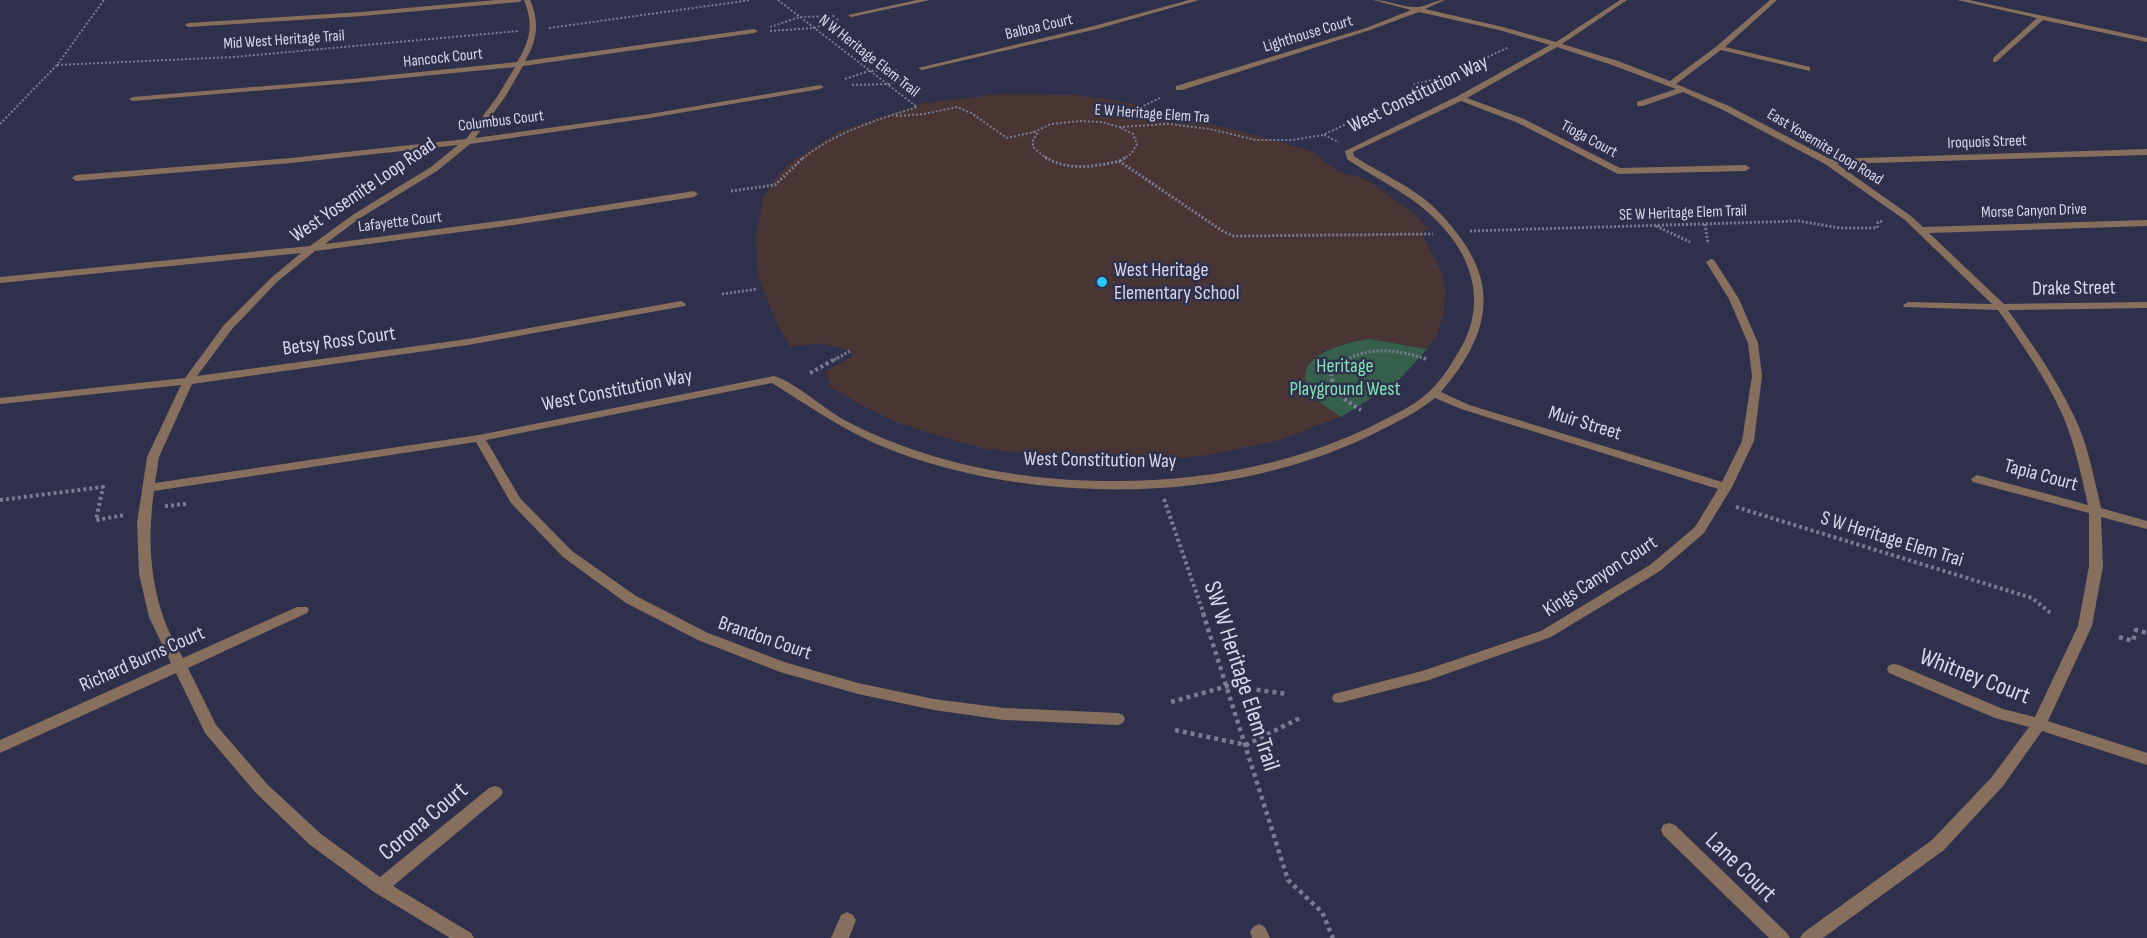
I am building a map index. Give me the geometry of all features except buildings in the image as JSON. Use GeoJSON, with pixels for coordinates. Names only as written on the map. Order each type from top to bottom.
{"type":"FeatureCollection","features":[{"type":"Feature","properties":{"kind":"street"},"geometry":{"type":"LineString","coordinates":[[188,25],[362,14],[519,0]]}},
{"type":"Feature","properties":{"kind":"street","name":"West Yosemite Loop Road"},"geometry":{"type":"LineString","coordinates":[[465,938],[380,887],[315,839],[261,788],[210,729],[156,616],[146,574],[143,524],[153,457],[188,381],[234,319],[274,279],[357,216],[434,168],[470,140],[522,64],[531,45],[534,30],[533,14],[527,0]]}},
{"type":"Feature","properties":{"kind":"street"},"geometry":{"type":"LineString","coordinates":[[851,15],[927,0]]}},
{"type":"Feature","properties":{"kind":"street","name":"Balboa Court"},"geometry":{"type":"LineString","coordinates":[[922,68],[1095,28],[1196,0]]}},
{"type":"Feature","properties":{"kind":"street","name":"East Yosemite Loop Road"},"geometry":{"type":"LineString","coordinates":[[1376,0],[1423,9],[1558,44],[1684,89],[1756,123],[1828,162],[1877,195],[1922,230],[2001,307],[2033,352],[2070,417],[2084,462],[2094,510],[2096,566],[2085,626],[2040,724]]}},
{"type":"Feature","properties":{"kind":"street","name":"Lighthouse Court"},"geometry":{"type":"LineString","coordinates":[[1179,88],[1368,29],[1442,0]]}},
{"type":"Feature","properties":{"kind":"street","name":"West Constitution Way"},"geometry":{"type":"LineString","coordinates":[[148,488],[479,438],[774,379],[842,423],[882,442],[917,456],[1012,477],[1071,483],[1159,484],[1228,477],[1296,462],[1369,434],[1434,393],[1471,342],[1480,300],[1472,263],[1438,217],[1402,187],[1356,162],[1348,154],[1353,147],[1461,98],[1558,44],[1624,0]]}},
{"type":"Feature","properties":{"kind":"street"},"geometry":{"type":"LineString","coordinates":[[1671,84],[1720,48],[1774,0]]}},
{"type":"Feature","properties":{"kind":"street"},"geometry":{"type":"LineString","coordinates":[[1960,0],[1983,2],[2041,18],[2147,40]]}},
{"type":"Feature","properties":{"kind":"street"},"geometry":{"type":"LineString","coordinates":[[1996,60],[2041,18]]}},
{"type":"Feature","properties":{"kind":"street","name":"Hancock Court"},"geometry":{"type":"LineString","coordinates":[[133,99],[522,64],[754,31]]}},
{"type":"Feature","properties":{"kind":"street"},"geometry":{"type":"LineString","coordinates":[[1720,48],[1807,69]]}},
{"type":"Feature","properties":{"kind":"street","name":"Columbus Court"},"geometry":{"type":"LineString","coordinates":[[76,178],[232,166],[470,140],[648,117],[820,87]]}},
{"type":"Feature","properties":{"kind":"street"},"geometry":{"type":"LineString","coordinates":[[1640,104],[1684,89]]}},
{"type":"Feature","properties":{"kind":"street","name":"Tioga Court"},"geometry":{"type":"LineString","coordinates":[[1461,98],[1521,121],[1617,171],[1746,168]]}},
{"type":"Feature","properties":{"kind":"street","name":"Iroquois Street"},"geometry":{"type":"LineString","coordinates":[[1828,162],[2147,153]]}},
{"type":"Feature","properties":{"kind":"street","name":"Lafayette Court"},"geometry":{"type":"LineString","coordinates":[[0,280],[312,249],[514,222],[694,194]]}},
{"type":"Feature","properties":{"kind":"street","name":"Morse Canyon Drive"},"geometry":{"type":"LineString","coordinates":[[1922,230],[2147,223]]}},
{"type":"Feature","properties":{"kind":"street","name":"Kings Canyon Court"},"geometry":{"type":"LineString","coordinates":[[1339,698],[1424,676],[1546,634],[1655,568],[1700,530],[1718,501],[1748,441],[1757,376],[1754,343],[1734,299],[1711,261]]}},
{"type":"Feature","properties":{"kind":"street","name":"Betsy Ross Court"},"geometry":{"type":"LineString","coordinates":[[0,401],[188,381],[468,342],[681,304]]}},
{"type":"Feature","properties":{"kind":"street","name":"Drake Street"},"geometry":{"type":"LineString","coordinates":[[1908,305],[2001,307],[2147,305]]}},
{"type":"Feature","properties":{"kind":"street","name":"Muir Street"},"geometry":{"type":"LineString","coordinates":[[1434,393],[1465,407],[1725,487]]}},
{"type":"Feature","properties":{"kind":"street","name":"Brandon Court"},"geometry":{"type":"LineString","coordinates":[[479,438],[489,459],[525,513],[563,549],[597,577],[693,634],[754,657],[827,680],[911,700],[1005,714],[1118,719]]}},
{"type":"Feature","properties":{"kind":"street","name":"Tapia Court"},"geometry":{"type":"LineString","coordinates":[[1977,478],[2147,525]]}},
{"type":"Feature","properties":{"kind":"street","name":"Richard Burns Court"},"geometry":{"type":"LineString","coordinates":[[0,747],[302,610]]}},
{"type":"Feature","properties":{"kind":"street","name":"Whitney Court"},"geometry":{"type":"LineString","coordinates":[[1894,669],[2000,714],[2040,724],[2147,759]]}},
{"type":"Feature","properties":{"kind":"street"},"geometry":{"type":"LineString","coordinates":[[1809,938],[1938,845],[1998,782],[2040,724]]}},
{"type":"Feature","properties":{"kind":"street","name":"Corona Court"},"geometry":{"type":"LineString","coordinates":[[380,887],[495,792]]}},
{"type":"Feature","properties":{"kind":"street","name":"Lane Court"},"geometry":{"type":"LineString","coordinates":[[1669,830],[1780,938]]}},
{"type":"Feature","properties":{"kind":"street"},"geometry":{"type":"LineString","coordinates":[[840,938],[848,920]]}},
{"type":"Feature","properties":{"kind":"path"},"geometry":{"type":"LineString","coordinates":[[0,124],[57,65],[104,0]]}},
{"type":"Feature","properties":{"kind":"path"},"geometry":{"type":"LineString","coordinates":[[554,28],[751,0]]}},
{"type":"Feature","properties":{"kind":"path","name":"N W Heritage Elem Trail"},"geometry":{"type":"LineString","coordinates":[[778,0],[917,107],[889,116]]}},
{"type":"Feature","properties":{"kind":"path"},"geometry":{"type":"LineString","coordinates":[[754,31],[800,17],[851,15]]}},
{"type":"Feature","properties":{"kind":"path"},"geometry":{"type":"LineString","coordinates":[[754,31],[814,28],[851,15]]}},
{"type":"Feature","properties":{"kind":"path","name":"Mid West Heritage Trail"},"geometry":{"type":"LineString","coordinates":[[57,65],[234,57],[513,32]]}},
{"type":"Feature","properties":{"kind":"path","name":"E W Heritage Elem Tra"},"geometry":{"type":"LineString","coordinates":[[889,116],[924,114],[957,107],[971,113],[1007,138],[1034,132],[1051,123],[1080,121],[1102,122],[1119,127],[1168,124],[1210,129],[1256,140],[1292,140],[1323,135],[1514,45]]}},
{"type":"Feature","properties":{"kind":"path"},"geometry":{"type":"LineString","coordinates":[[845,79],[869,71],[897,70]]}},
{"type":"Feature","properties":{"kind":"path"},"geometry":{"type":"LineString","coordinates":[[852,85],[885,84],[906,76]]}},
{"type":"Feature","properties":{"kind":"path"},"geometry":{"type":"LineString","coordinates":[[1439,80],[1440,85],[1433,90],[1413,92],[1412,87],[1415,84],[1439,80]]}},
{"type":"Feature","properties":{"kind":"path"},"geometry":{"type":"LineString","coordinates":[[1160,98],[1141,107],[1166,119],[1168,124]]}},
{"type":"Feature","properties":{"kind":"path"},"geometry":{"type":"LineString","coordinates":[[731,191],[775,185],[804,157],[826,142],[859,126],[889,116]]}},
{"type":"Feature","properties":{"kind":"path"},"geometry":{"type":"LineString","coordinates":[[1034,132],[1037,134],[1033,140],[1033,147],[1044,158],[1054,162],[1083,166],[1119,161],[1131,154],[1137,144],[1133,134],[1119,127]]}},
{"type":"Feature","properties":{"kind":"path"},"geometry":{"type":"LineString","coordinates":[[1119,161],[1224,232],[1234,236],[1425,235]]}},
{"type":"Feature","properties":{"kind":"path","name":"SE W Heritage Elem Trail"},"geometry":{"type":"LineString","coordinates":[[1476,231],[1799,221],[1845,228],[1877,228],[1878,222],[1886,221]]}},
{"type":"Feature","properties":{"kind":"path"},"geometry":{"type":"LineString","coordinates":[[1705,224],[1708,244]]}},
{"type":"Feature","properties":{"kind":"path"},"geometry":{"type":"LineString","coordinates":[[1655,226],[1690,242]]}},
{"type":"Feature","properties":{"kind":"path"},"geometry":{"type":"LineString","coordinates":[[722,294],[758,289]]}},
{"type":"Feature","properties":{"kind":"path"},"geometry":{"type":"LineString","coordinates":[[810,373],[850,351]]}},
{"type":"Feature","properties":{"kind":"path"},"geometry":{"type":"LineString","coordinates":[[1361,410],[1343,400],[1331,384],[1331,371],[1341,361],[1355,354],[1388,351],[1408,352],[1426,359]]}},
{"type":"Feature","properties":{"kind":"path","name":"SW W Heritage Elem Trail"},"geometry":{"type":"LineString","coordinates":[[1159,484],[1228,686],[1288,879],[1313,901],[1330,922],[1333,938]]}},
{"type":"Feature","properties":{"kind":"path"},"geometry":{"type":"LineString","coordinates":[[0,500],[103,487],[96,520]]}},
{"type":"Feature","properties":{"kind":"path","name":"S W Heritage Elem Trai"},"geometry":{"type":"LineString","coordinates":[[1718,501],[2032,598],[2052,614]]}},
{"type":"Feature","properties":{"kind":"path"},"geometry":{"type":"LineString","coordinates":[[2119,637],[2133,641],[2136,630],[2147,633]]}},
{"type":"Feature","properties":{"kind":"path"},"geometry":{"type":"LineString","coordinates":[[1171,702],[1228,686],[1288,694]]}},
{"type":"Feature","properties":{"kind":"path"},"geometry":{"type":"LineString","coordinates":[[1175,730],[1246,745],[1299,718]]}},
{"type":"Feature","properties":{"kind":"shaded area","name":"West Heritage Elementary School"},"geometry":{"type":"Polygon","coordinates":[[[1001,94],[1073,95],[1115,100],[1176,114],[1310,150],[1338,171],[1360,177],[1373,184],[1413,213],[1429,229],[1423,230],[1424,238],[1442,273],[1445,291],[1444,312],[1437,336],[1427,349],[1369,339],[1344,344],[1322,352],[1316,399],[1341,417],[1276,441],[1214,454],[1161,461],[1089,461],[981,448],[900,424],[861,405],[831,387],[826,371],[853,356],[849,351],[824,343],[791,347],[778,326],[758,276],[756,238],[763,198],[779,174],[790,163],[839,131],[926,103],[1001,94]]]}},
{"type":"Feature","properties":{"kind":"green space","name":"Heritage Playground West"},"geometry":{"type":"Polygon","coordinates":[[[1369,339],[1427,349],[1397,382],[1341,417],[1315,397],[1307,384],[1306,372],[1310,363],[1319,355],[1344,344],[1369,339]]]}},
{"type":"Feature","properties":{"kind":"place","name":"West Heritage Elementary School"},"geometry":{"type":"Point","coordinates":[1102,282]}}]}
